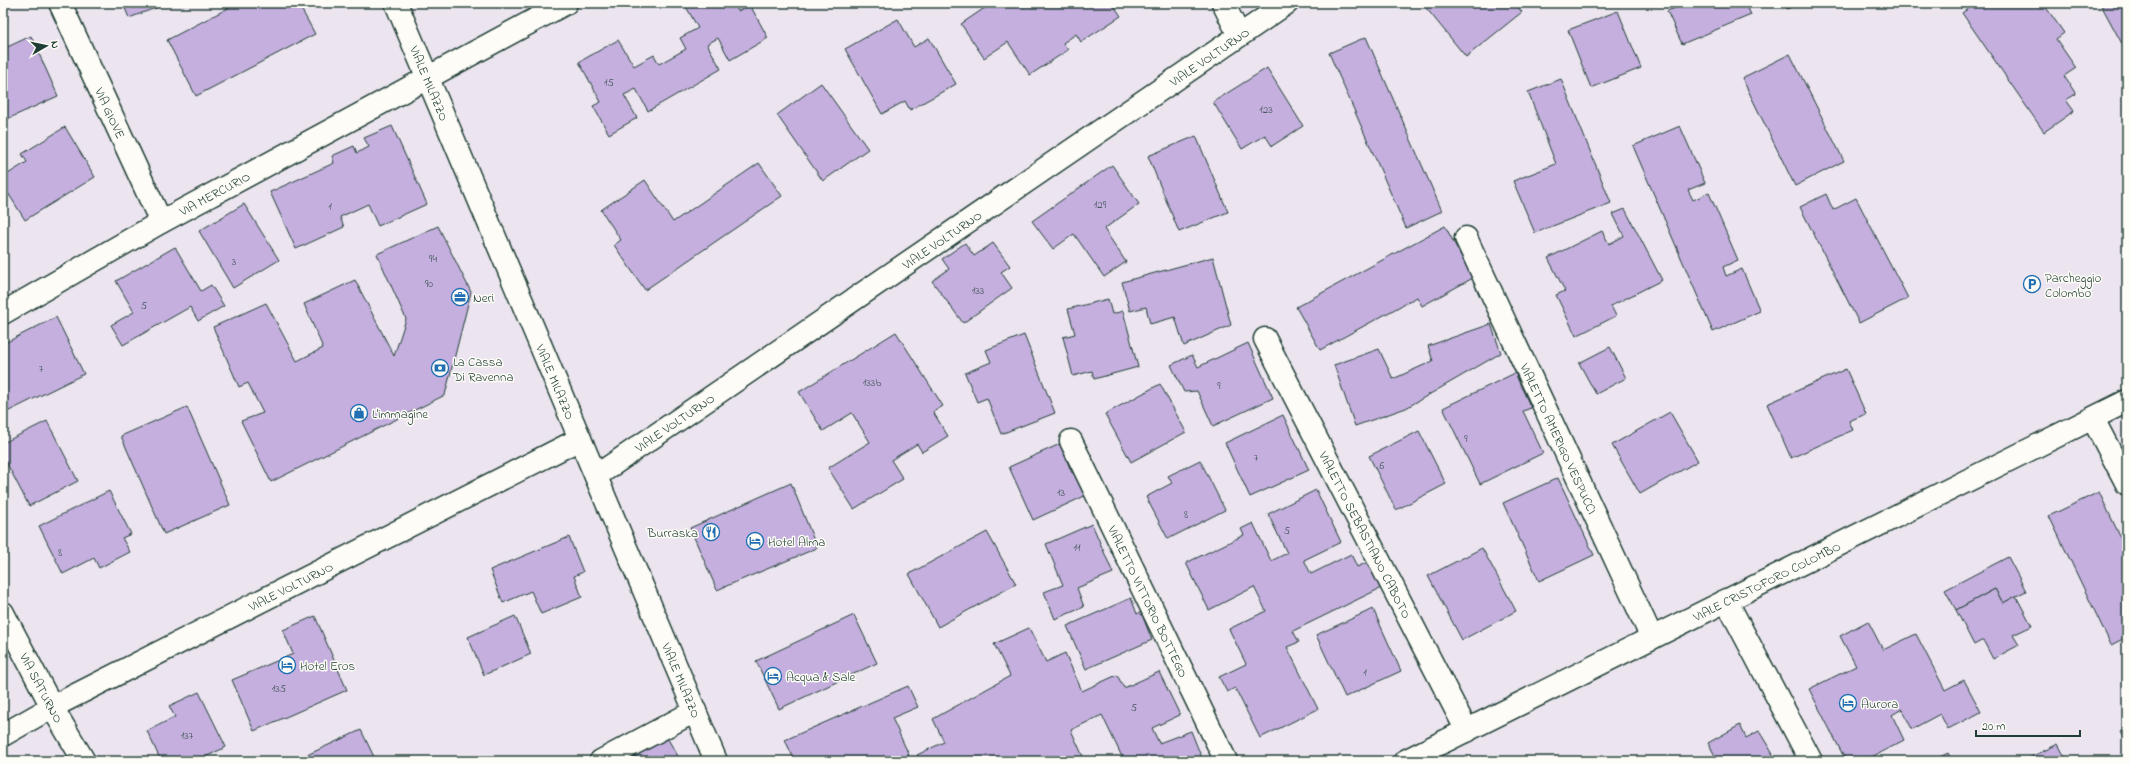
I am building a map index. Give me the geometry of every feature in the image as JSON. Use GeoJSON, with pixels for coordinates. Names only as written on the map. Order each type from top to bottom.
{"type":"FeatureCollection","features":[{"type":"Feature","properties":{"kind":"street","name":"VIA GIOVE"},"geometry":{"type":"LineString","coordinates":[[60,3],[161,222]]}},
{"type":"Feature","properties":{"kind":"street","name":"VIALE MILAZZO"},"geometry":{"type":"LineString","coordinates":[[396,3],[716,761]]}},
{"type":"Feature","properties":{"kind":"street","name":"VIA MERCURIO"},"geometry":{"type":"LineString","coordinates":[[3,313],[161,222],[566,3]]}},
{"type":"Feature","properties":{"kind":"street"},"geometry":{"type":"LineString","coordinates":[[1223,3],[1239,35]]}},
{"type":"Feature","properties":{"kind":"street","name":"VIALE VOLTURNO"},"geometry":{"type":"LineString","coordinates":[[596,476],[1287,3]]}},
{"type":"Feature","properties":{"kind":"street","name":"VIALETTO AMERIGO VESPUCCI"},"geometry":{"type":"LineString","coordinates":[[1466,238],[1652,638]]}},
{"type":"Feature","properties":{"kind":"street","name":"VIALETTO SEBASTIANO CABOTO"},"geometry":{"type":"LineString","coordinates":[[1265,339],[1467,731]]}},
{"type":"Feature","properties":{"kind":"street","name":"VIALE CRISTOFORO COLOMBO"},"geometry":{"type":"LineString","coordinates":[[1406,761],[2127,401]]}},
{"type":"Feature","properties":{"kind":"street"},"geometry":{"type":"LineString","coordinates":[[2093,419],[2127,484]]}},
{"type":"Feature","properties":{"kind":"street","name":"VIALE VOLTURNO"},"geometry":{"type":"LineString","coordinates":[[3,735],[52,707],[580,439]]}},
{"type":"Feature","properties":{"kind":"street","name":"VIALETTO VITTORIO BOTTEGO"},"geometry":{"type":"LineString","coordinates":[[1071,441],[1226,761]]}},
{"type":"Feature","properties":{"kind":"street"},"geometry":{"type":"LineString","coordinates":[[1726,600],[1811,761]]}},
{"type":"Feature","properties":{"kind":"street","name":"VIA SATURNO"},"geometry":{"type":"LineString","coordinates":[[3,613],[52,707],[84,761]]}},
{"type":"Feature","properties":{"kind":"street"},"geometry":{"type":"LineString","coordinates":[[602,761],[695,711]]}},
{"type":"Feature","properties":{"kind":"building"},"geometry":{"type":"Polygon","coordinates":[[[123,3],[166,3],[166,4],[129,18],[123,3]]]}},
{"type":"Feature","properties":{"kind":"building"},"geometry":{"type":"Polygon","coordinates":[[[238,3],[298,3],[315,34],[196,96],[167,40],[238,3]]]}},
{"type":"Feature","properties":{"kind":"building"},"geometry":{"type":"Polygon","coordinates":[[[684,3],[733,3],[738,11],[750,5],[768,38],[730,60],[718,38],[707,44],[721,69],[648,111],[636,89],[624,95],[637,118],[609,134],[593,106],[601,102],[579,62],[618,40],[634,66],[654,55],[659,64],[686,49],[680,38],[698,28],[684,3]]]}},
{"type":"Feature","properties":{"kind":"building"},"geometry":{"type":"Polygon","coordinates":[[[992,3],[1112,3],[1121,16],[1081,42],[1076,34],[1063,43],[1068,50],[1030,75],[1008,42],[984,58],[961,24],[992,3]]]}},
{"type":"Feature","properties":{"kind":"building"},"geometry":{"type":"Polygon","coordinates":[[[1422,3],[1514,3],[1522,12],[1466,57],[1422,3]]]}},
{"type":"Feature","properties":{"kind":"building"},"geometry":{"type":"Polygon","coordinates":[[[1673,3],[1746,3],[1751,15],[1682,44],[1667,11],[1675,8],[1673,3]]]}},
{"type":"Feature","properties":{"kind":"building"},"geometry":{"type":"Polygon","coordinates":[[[1784,3],[1800,3],[1787,9],[1784,3]]]}},
{"type":"Feature","properties":{"kind":"building"},"geometry":{"type":"Polygon","coordinates":[[[1966,3],[2049,3],[2045,6],[2064,33],[2056,39],[2076,68],[2064,76],[2076,94],[2066,100],[2074,111],[2044,132],[1962,13],[1969,8],[1966,3]]]}},
{"type":"Feature","properties":{"kind":"building"},"geometry":{"type":"Polygon","coordinates":[[[2100,3],[2127,3],[2127,53],[2100,3]]]}},
{"type":"Feature","properties":{"kind":"building"},"geometry":{"type":"Polygon","coordinates":[[[1618,11],[1641,68],[1591,88],[1568,30],[1618,11]]]}},
{"type":"Feature","properties":{"kind":"building"},"geometry":{"type":"Polygon","coordinates":[[[898,19],[914,47],[929,38],[956,84],[910,110],[905,101],[882,114],[845,49],[898,19]]]}},
{"type":"Feature","properties":{"kind":"building"},"geometry":{"type":"Polygon","coordinates":[[[31,36],[58,96],[3,121],[3,49],[31,36]]]}},
{"type":"Feature","properties":{"kind":"building"},"geometry":{"type":"Polygon","coordinates":[[[1366,37],[1442,211],[1406,228],[1329,53],[1366,37]]]}},
{"type":"Feature","properties":{"kind":"building"},"geometry":{"type":"Polygon","coordinates":[[[1790,54],[1844,161],[1795,186],[1742,78],[1790,54]]]}},
{"type":"Feature","properties":{"kind":"building"},"geometry":{"type":"Polygon","coordinates":[[[1267,68],[1303,126],[1272,146],[1265,135],[1242,149],[1213,102],[1267,68]]]}},
{"type":"Feature","properties":{"kind":"building"},"geometry":{"type":"Polygon","coordinates":[[[1561,79],[1611,203],[1535,233],[1513,181],[1556,164],[1528,92],[1561,79]]]}},
{"type":"Feature","properties":{"kind":"building"},"geometry":{"type":"Polygon","coordinates":[[[821,83],[868,149],[823,181],[777,115],[821,83]]]}},
{"type":"Feature","properties":{"kind":"building"},"geometry":{"type":"Polygon","coordinates":[[[392,126],[427,204],[378,226],[368,204],[340,217],[344,227],[296,249],[270,192],[334,163],[332,156],[354,146],[357,153],[369,147],[364,138],[392,126]]]}},
{"type":"Feature","properties":{"kind":"building"},"geometry":{"type":"Polygon","coordinates":[[[1680,126],[1705,183],[1688,190],[1693,200],[1709,193],[1738,260],[1723,267],[1726,276],[1742,269],[1760,311],[1713,332],[1633,146],[1680,126]]]}},
{"type":"Feature","properties":{"kind":"building"},"geometry":{"type":"Polygon","coordinates":[[[65,127],[95,177],[25,220],[3,185],[3,177],[27,162],[22,154],[65,127]]]}},
{"type":"Feature","properties":{"kind":"building"},"geometry":{"type":"Polygon","coordinates":[[[1196,136],[1228,212],[1179,232],[1148,156],[1196,136]]]}},
{"type":"Feature","properties":{"kind":"building"},"geometry":{"type":"Polygon","coordinates":[[[759,163],[782,196],[645,290],[614,245],[621,240],[601,210],[645,180],[673,222],[759,163]]]}},
{"type":"Feature","properties":{"kind":"building"},"geometry":{"type":"Polygon","coordinates":[[[1112,165],[1139,204],[1104,229],[1126,262],[1104,277],[1074,234],[1053,249],[1032,221],[1112,165]]]}},
{"type":"Feature","properties":{"kind":"building"},"geometry":{"type":"Polygon","coordinates":[[[1826,194],[1833,210],[1856,198],[1908,298],[1859,323],[1800,207],[1826,194]]]}},
{"type":"Feature","properties":{"kind":"building"},"geometry":{"type":"Polygon","coordinates":[[[244,204],[279,260],[233,288],[199,231],[244,204]]]}},
{"type":"Feature","properties":{"kind":"building"},"geometry":{"type":"Polygon","coordinates":[[[1625,209],[1662,280],[1611,306],[1616,316],[1576,336],[1556,295],[1565,291],[1548,258],[1602,231],[1609,244],[1624,236],[1613,214],[1625,209]]]}},
{"type":"Feature","properties":{"kind":"building"},"geometry":{"type":"Polygon","coordinates":[[[438,226],[471,292],[445,395],[271,482],[241,421],[263,413],[248,383],[239,387],[213,327],[266,303],[297,361],[323,348],[304,304],[355,280],[394,356],[406,319],[377,254],[438,226]]]}},
{"type":"Feature","properties":{"kind":"building"},"geometry":{"type":"Polygon","coordinates":[[[1445,226],[1473,278],[1422,306],[1417,297],[1320,350],[1296,307],[1445,226]]]}},
{"type":"Feature","properties":{"kind":"building"},"geometry":{"type":"Polygon","coordinates":[[[965,243],[974,256],[993,243],[1010,266],[1001,272],[1012,288],[963,323],[932,281],[949,269],[942,259],[965,243]]]}},
{"type":"Feature","properties":{"kind":"building"},"geometry":{"type":"Polygon","coordinates":[[[175,247],[201,291],[211,285],[224,306],[198,321],[190,307],[123,345],[111,325],[134,312],[116,281],[175,247]]]}},
{"type":"Feature","properties":{"kind":"building"},"geometry":{"type":"Polygon","coordinates":[[[1213,257],[1231,325],[1184,346],[1175,317],[1150,324],[1146,307],[1130,311],[1122,282],[1213,257]]]}},
{"type":"Feature","properties":{"kind":"building"},"geometry":{"type":"Polygon","coordinates":[[[1108,299],[1112,314],[1123,311],[1138,367],[1094,379],[1092,371],[1073,376],[1063,337],[1075,334],[1068,309],[1108,299]]]}},
{"type":"Feature","properties":{"kind":"building"},"geometry":{"type":"Polygon","coordinates":[[[56,317],[84,374],[3,414],[3,344],[56,317]]]}},
{"type":"Feature","properties":{"kind":"building"},"geometry":{"type":"Polygon","coordinates":[[[1491,324],[1501,353],[1406,408],[1355,426],[1334,365],[1379,349],[1393,379],[1433,361],[1428,346],[1491,324]]]}},
{"type":"Feature","properties":{"kind":"building"},"geometry":{"type":"Polygon","coordinates":[[[896,332],[943,406],[933,412],[948,436],[922,452],[917,444],[891,460],[903,479],[854,509],[828,468],[870,442],[852,413],[823,431],[799,392],[896,332]]]}},
{"type":"Feature","properties":{"kind":"building"},"geometry":{"type":"Polygon","coordinates":[[[1024,335],[1055,413],[1001,434],[987,398],[977,402],[965,373],[991,362],[986,350],[1024,335]]]}},
{"type":"Feature","properties":{"kind":"building"},"geometry":{"type":"Polygon","coordinates":[[[1248,343],[1273,398],[1213,426],[1197,391],[1184,392],[1171,365],[1192,355],[1198,367],[1248,343]]]}},
{"type":"Feature","properties":{"kind":"building"},"geometry":{"type":"Polygon","coordinates":[[[1610,347],[1626,378],[1596,394],[1579,363],[1610,347]]]}},
{"type":"Feature","properties":{"kind":"building"},"geometry":{"type":"Polygon","coordinates":[[[1846,369],[1866,414],[1849,421],[1853,430],[1791,458],[1767,404],[1846,369]]]}},
{"type":"Feature","properties":{"kind":"building"},"geometry":{"type":"Polygon","coordinates":[[[1515,373],[1531,408],[1523,411],[1543,453],[1480,484],[1443,408],[1515,373]]]}},
{"type":"Feature","properties":{"kind":"building"},"geometry":{"type":"Polygon","coordinates":[[[1160,384],[1186,432],[1131,462],[1105,414],[1160,384]]]}},
{"type":"Feature","properties":{"kind":"building"},"geometry":{"type":"Polygon","coordinates":[[[187,407],[230,505],[164,534],[121,436],[187,407]]]}},
{"type":"Feature","properties":{"kind":"building"},"geometry":{"type":"Polygon","coordinates":[[[1670,412],[1698,461],[1640,494],[1612,445],[1670,412]]]}},
{"type":"Feature","properties":{"kind":"building"},"geometry":{"type":"Polygon","coordinates":[[[1283,415],[1309,470],[1250,497],[1225,443],[1283,415]]]}},
{"type":"Feature","properties":{"kind":"building"},"geometry":{"type":"Polygon","coordinates":[[[47,421],[78,481],[29,506],[3,456],[3,443],[47,421]]]}},
{"type":"Feature","properties":{"kind":"building"},"geometry":{"type":"Polygon","coordinates":[[[1419,431],[1446,484],[1396,510],[1369,456],[1419,431]]]}},
{"type":"Feature","properties":{"kind":"building"},"geometry":{"type":"Polygon","coordinates":[[[1060,444],[1072,473],[1078,470],[1089,494],[1033,520],[1009,467],[1060,444]]]}},
{"type":"Feature","properties":{"kind":"building"},"geometry":{"type":"Polygon","coordinates":[[[1200,460],[1225,510],[1168,539],[1146,497],[1172,483],[1168,476],[1200,460]]]}},
{"type":"Feature","properties":{"kind":"building"},"geometry":{"type":"Polygon","coordinates":[[[1558,478],[1594,555],[1539,581],[1503,503],[1558,478]]]}},
{"type":"Feature","properties":{"kind":"building"},"geometry":{"type":"Polygon","coordinates":[[[791,483],[817,548],[717,590],[690,528],[791,483]]]}},
{"type":"Feature","properties":{"kind":"building"},"geometry":{"type":"Polygon","coordinates":[[[1316,490],[1341,542],[1304,560],[1311,574],[1351,554],[1357,567],[1368,562],[1381,588],[1293,631],[1299,642],[1287,647],[1318,709],[1260,738],[1235,688],[1227,692],[1219,677],[1246,664],[1229,629],[1266,611],[1254,587],[1209,610],[1186,563],[1244,535],[1241,529],[1253,523],[1271,561],[1287,553],[1268,514],[1316,490]]]}},
{"type":"Feature","properties":{"kind":"building"},"geometry":{"type":"Polygon","coordinates":[[[109,491],[131,534],[122,538],[130,552],[99,568],[94,558],[63,574],[39,526],[109,491]]]}},
{"type":"Feature","properties":{"kind":"building"},"geometry":{"type":"Polygon","coordinates":[[[2099,492],[2127,551],[2127,637],[2111,645],[2049,516],[2099,492]]]}},
{"type":"Feature","properties":{"kind":"building"},"geometry":{"type":"Polygon","coordinates":[[[1092,524],[1113,573],[1077,588],[1084,607],[1055,619],[1044,592],[1063,585],[1046,544],[1092,524]]]}},
{"type":"Feature","properties":{"kind":"building"},"geometry":{"type":"Polygon","coordinates":[[[987,532],[1016,584],[938,627],[909,574],[987,532]]]}},
{"type":"Feature","properties":{"kind":"building"},"geometry":{"type":"Polygon","coordinates":[[[569,537],[583,572],[574,576],[582,597],[541,614],[531,591],[503,603],[490,570],[569,537]]]}},
{"type":"Feature","properties":{"kind":"building"},"geometry":{"type":"Polygon","coordinates":[[[1482,548],[1516,611],[1462,640],[1428,576],[1482,548]]]}},
{"type":"Feature","properties":{"kind":"building"},"geometry":{"type":"Polygon","coordinates":[[[2008,557],[2026,591],[2003,603],[1995,589],[1956,610],[1945,590],[2008,557]]]}},
{"type":"Feature","properties":{"kind":"building"},"geometry":{"type":"Polygon","coordinates":[[[1995,589],[2003,603],[2016,596],[2032,626],[2013,635],[2019,645],[1993,659],[1983,640],[1974,645],[1956,610],[1995,589]]]}},
{"type":"Feature","properties":{"kind":"building"},"geometry":{"type":"Polygon","coordinates":[[[1131,598],[1137,614],[1141,612],[1152,640],[1086,669],[1067,626],[1131,598]]]}},
{"type":"Feature","properties":{"kind":"building"},"geometry":{"type":"Polygon","coordinates":[[[1373,609],[1401,671],[1345,697],[1316,635],[1373,609]]]}},
{"type":"Feature","properties":{"kind":"building"},"geometry":{"type":"Polygon","coordinates":[[[854,615],[877,663],[779,709],[756,661],[854,615]]]}},
{"type":"Feature","properties":{"kind":"building"},"geometry":{"type":"Polygon","coordinates":[[[315,616],[347,690],[254,731],[232,680],[293,654],[283,630],[315,616]]]}},
{"type":"Feature","properties":{"kind":"building"},"geometry":{"type":"Polygon","coordinates":[[[515,616],[531,654],[484,675],[468,637],[515,616]]]}},
{"type":"Feature","properties":{"kind":"building"},"geometry":{"type":"Polygon","coordinates":[[[1868,621],[1883,650],[1916,634],[1945,690],[1964,680],[1981,712],[1948,729],[1940,714],[1912,729],[1902,709],[1892,715],[1904,740],[1864,761],[1846,761],[1809,689],[1856,666],[1840,636],[1868,621]]]}},
{"type":"Feature","properties":{"kind":"building"},"geometry":{"type":"Polygon","coordinates":[[[1029,628],[1046,662],[1065,653],[1082,691],[1117,675],[1124,688],[1159,672],[1180,715],[1152,728],[1159,743],[1191,731],[1203,761],[1124,761],[1102,715],[1071,730],[1085,761],[920,761],[917,755],[944,742],[933,719],[1010,676],[994,644],[1029,628]]]}},
{"type":"Feature","properties":{"kind":"building"},"geometry":{"type":"Polygon","coordinates":[[[908,686],[918,707],[892,718],[909,755],[896,761],[795,761],[785,740],[908,686]]]}},
{"type":"Feature","properties":{"kind":"building"},"geometry":{"type":"Polygon","coordinates":[[[199,692],[226,747],[201,759],[201,761],[161,761],[147,731],[175,717],[169,706],[199,692]]]}},
{"type":"Feature","properties":{"kind":"building"},"geometry":{"type":"Polygon","coordinates":[[[1740,725],[1746,738],[1759,731],[1777,761],[1718,761],[1708,743],[1740,725]]]}},
{"type":"Feature","properties":{"kind":"building"},"geometry":{"type":"Polygon","coordinates":[[[2127,728],[2127,744],[2120,732],[2127,728]]]}},
{"type":"Feature","properties":{"kind":"building"},"geometry":{"type":"Polygon","coordinates":[[[361,730],[376,761],[294,761],[361,730]]]}},
{"type":"Feature","properties":{"kind":"building"},"geometry":{"type":"Polygon","coordinates":[[[666,736],[681,761],[624,761],[666,736]]]}},
{"type":"Feature","properties":{"kind":"building"},"geometry":{"type":"Polygon","coordinates":[[[2058,744],[2067,761],[2023,761],[2058,744]]]}},
{"type":"Feature","properties":{"kind":"building"},"geometry":{"type":"Polygon","coordinates":[[[1948,753],[1952,761],[1932,761],[1948,753]]]}},
{"type":"Feature","properties":{"kind":"place","name":"Parcheggio Colombo"},"geometry":{"type":"Point","coordinates":[2032,284]}},
{"type":"Feature","properties":{"kind":"place","name":"Neri"},"geometry":{"type":"Point","coordinates":[460,297]}},
{"type":"Feature","properties":{"kind":"place","name":"La Cassa Di Ravenna"},"geometry":{"type":"Point","coordinates":[440,368]}},
{"type":"Feature","properties":{"kind":"place","name":"L'immagine"},"geometry":{"type":"Point","coordinates":[359,413]}},
{"type":"Feature","properties":{"kind":"place","name":"Burraska"},"geometry":{"type":"Point","coordinates":[711,532]}},
{"type":"Feature","properties":{"kind":"place","name":"Hotel Alma"},"geometry":{"type":"Point","coordinates":[755,541]}},
{"type":"Feature","properties":{"kind":"place","name":"Hotel Eros"},"geometry":{"type":"Point","coordinates":[287,665]}},
{"type":"Feature","properties":{"kind":"place","name":"Acqua & Sale"},"geometry":{"type":"Point","coordinates":[773,676]}},
{"type":"Feature","properties":{"kind":"place","name":"Aurora"},"geometry":{"type":"Point","coordinates":[1848,703]}}]}
